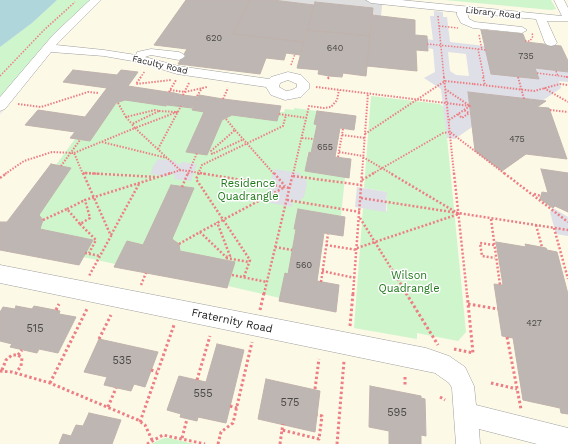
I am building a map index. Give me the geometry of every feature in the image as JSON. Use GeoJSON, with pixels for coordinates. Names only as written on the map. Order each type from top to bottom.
{"type":"FeatureCollection","features":[{"type":"Feature","properties":{"kind":"street"},"geometry":{"type":"LineString","coordinates":[[0,106],[47,48],[77,16],[96,0]]}},
{"type":"Feature","properties":{"kind":"street","name":"Library Road"},"geometry":{"type":"LineString","coordinates":[[371,0],[391,1],[438,9],[563,19],[568,18]]}},
{"type":"Feature","properties":{"kind":"street"},"geometry":{"type":"LineString","coordinates":[[559,0],[568,18]]}},
{"type":"Feature","properties":{"kind":"street"},"geometry":{"type":"LineString","coordinates":[[462,10],[462,15],[465,21],[473,25],[522,30]]}},
{"type":"Feature","properties":{"kind":"street"},"geometry":{"type":"LineString","coordinates":[[540,17],[551,43]]}},
{"type":"Feature","properties":{"kind":"street","name":"Faculty Road"},"geometry":{"type":"LineString","coordinates":[[47,48],[127,57],[178,70],[273,84]]}},
{"type":"Feature","properties":{"kind":"street"},"geometry":{"type":"LineString","coordinates":[[127,57],[151,52],[179,56]]}},
{"type":"Feature","properties":{"kind":"street","name":"Fraternity Road"},"geometry":{"type":"LineString","coordinates":[[1,276],[426,359],[441,364],[457,375],[463,386],[465,414]]}},
{"type":"Feature","properties":{"kind":"street"},"geometry":{"type":"LineString","coordinates":[[468,444],[465,414],[568,440]]}},
{"type":"Feature","properties":{"kind":"path"},"geometry":{"type":"LineString","coordinates":[[0,76],[44,30],[77,0]]}},
{"type":"Feature","properties":{"kind":"path"},"geometry":{"type":"LineString","coordinates":[[438,9],[440,45],[473,353]]}},
{"type":"Feature","properties":{"kind":"path"},"geometry":{"type":"LineString","coordinates":[[427,44],[486,50]]}},
{"type":"Feature","properties":{"kind":"path"},"geometry":{"type":"LineString","coordinates":[[478,49],[485,85]]}},
{"type":"Feature","properties":{"kind":"path"},"geometry":{"type":"LineString","coordinates":[[290,69],[295,54]]}},
{"type":"Feature","properties":{"kind":"path"},"geometry":{"type":"LineString","coordinates":[[134,87],[148,66]]}},
{"type":"Feature","properties":{"kind":"path"},"geometry":{"type":"LineString","coordinates":[[556,71],[558,76]]}},
{"type":"Feature","properties":{"kind":"path"},"geometry":{"type":"LineString","coordinates":[[537,73],[568,77]]}},
{"type":"Feature","properties":{"kind":"path"},"geometry":{"type":"LineString","coordinates":[[518,77],[524,99]]}},
{"type":"Feature","properties":{"kind":"path"},"geometry":{"type":"LineString","coordinates":[[136,84],[176,80],[170,91],[185,92],[183,95]]}},
{"type":"Feature","properties":{"kind":"path"},"geometry":{"type":"LineString","coordinates":[[342,134],[365,136],[445,81],[534,91],[560,84],[568,85]]}},
{"type":"Feature","properties":{"kind":"path"},"geometry":{"type":"LineString","coordinates":[[197,96],[205,82]]}},
{"type":"Feature","properties":{"kind":"path"},"geometry":{"type":"LineString","coordinates":[[310,86],[470,106]]}},
{"type":"Feature","properties":{"kind":"path"},"geometry":{"type":"LineString","coordinates":[[544,88],[568,102]]}},
{"type":"Feature","properties":{"kind":"path"},"geometry":{"type":"LineString","coordinates":[[445,89],[470,106]]}},
{"type":"Feature","properties":{"kind":"path"},"geometry":{"type":"LineString","coordinates":[[259,316],[310,106],[324,108],[331,107],[335,104],[339,90]]}},
{"type":"Feature","properties":{"kind":"path"},"geometry":{"type":"LineString","coordinates":[[13,103],[41,107],[88,92],[99,93]]}},
{"type":"Feature","properties":{"kind":"path"},"geometry":{"type":"LineString","coordinates":[[349,328],[360,212],[368,93]]}},
{"type":"Feature","properties":{"kind":"path"},"geometry":{"type":"LineString","coordinates":[[118,104],[135,128],[181,170]]}},
{"type":"Feature","properties":{"kind":"path"},"geometry":{"type":"LineString","coordinates":[[158,149],[180,106]]}},
{"type":"Feature","properties":{"kind":"path"},"geometry":{"type":"LineString","coordinates":[[449,120],[470,106]]}},
{"type":"Feature","properties":{"kind":"path"},"geometry":{"type":"LineString","coordinates":[[126,117],[156,110],[177,112]]}},
{"type":"Feature","properties":{"kind":"path"},"geometry":{"type":"LineString","coordinates":[[458,114],[462,118],[469,113],[464,110]]}},
{"type":"Feature","properties":{"kind":"path"},"geometry":{"type":"LineString","coordinates":[[550,110],[568,112]]}},
{"type":"Feature","properties":{"kind":"path"},"geometry":{"type":"LineString","coordinates":[[132,124],[159,111]]}},
{"type":"Feature","properties":{"kind":"path"},"geometry":{"type":"LineString","coordinates":[[0,178],[24,161],[52,152],[72,153],[177,112]]}},
{"type":"Feature","properties":{"kind":"path"},"geometry":{"type":"LineString","coordinates":[[279,114],[307,118]]}},
{"type":"Feature","properties":{"kind":"path"},"geometry":{"type":"LineString","coordinates":[[244,277],[250,260],[196,179],[202,165],[283,126],[286,115]]}},
{"type":"Feature","properties":{"kind":"path"},"geometry":{"type":"LineString","coordinates":[[226,119],[285,187]]}},
{"type":"Feature","properties":{"kind":"path"},"geometry":{"type":"LineString","coordinates":[[338,158],[342,128]]}},
{"type":"Feature","properties":{"kind":"path"},"geometry":{"type":"LineString","coordinates":[[235,130],[211,151],[212,154],[244,139]]}},
{"type":"Feature","properties":{"kind":"path"},"geometry":{"type":"LineString","coordinates":[[362,180],[443,133],[450,132],[568,222]]}},
{"type":"Feature","properties":{"kind":"path"},"geometry":{"type":"LineString","coordinates":[[302,138],[314,139]]}},
{"type":"Feature","properties":{"kind":"path"},"geometry":{"type":"LineString","coordinates":[[61,166],[72,153],[80,140]]}},
{"type":"Feature","properties":{"kind":"path"},"geometry":{"type":"LineString","coordinates":[[102,142],[168,159]]}},
{"type":"Feature","properties":{"kind":"path"},"geometry":{"type":"LineString","coordinates":[[339,152],[363,156],[459,214]]}},
{"type":"Feature","properties":{"kind":"path"},"geometry":{"type":"LineString","coordinates":[[72,153],[83,173],[111,236]]}},
{"type":"Feature","properties":{"kind":"path"},"geometry":{"type":"LineString","coordinates":[[182,187],[197,154]]}},
{"type":"Feature","properties":{"kind":"path"},"geometry":{"type":"LineString","coordinates":[[43,220],[85,200],[181,170],[290,188]]}},
{"type":"Feature","properties":{"kind":"path"},"geometry":{"type":"LineString","coordinates":[[83,173],[159,178]]}},
{"type":"Feature","properties":{"kind":"path"},"geometry":{"type":"LineString","coordinates":[[293,176],[361,185]]}},
{"type":"Feature","properties":{"kind":"path"},"geometry":{"type":"LineString","coordinates":[[89,277],[139,184]]}},
{"type":"Feature","properties":{"kind":"path"},"geometry":{"type":"LineString","coordinates":[[179,244],[217,222],[285,187]]}},
{"type":"Feature","properties":{"kind":"path"},"geometry":{"type":"LineString","coordinates":[[531,194],[541,196]]}},
{"type":"Feature","properties":{"kind":"path"},"geometry":{"type":"LineString","coordinates":[[361,198],[568,230]]}},
{"type":"Feature","properties":{"kind":"path"},"geometry":{"type":"LineString","coordinates":[[80,224],[90,218],[85,200]]}},
{"type":"Feature","properties":{"kind":"path"},"geometry":{"type":"LineString","coordinates":[[287,200],[360,212]]}},
{"type":"Feature","properties":{"kind":"path"},"geometry":{"type":"LineString","coordinates":[[67,209],[96,240],[87,253],[100,256]]}},
{"type":"Feature","properties":{"kind":"path"},"geometry":{"type":"LineString","coordinates":[[326,244],[357,249],[459,214]]}},
{"type":"Feature","properties":{"kind":"path"},"geometry":{"type":"LineString","coordinates":[[359,217],[440,347]]}},
{"type":"Feature","properties":{"kind":"path"},"geometry":{"type":"LineString","coordinates":[[491,219],[495,258],[500,285]]}},
{"type":"Feature","properties":{"kind":"path"},"geometry":{"type":"LineString","coordinates":[[217,222],[230,256],[226,257]]}},
{"type":"Feature","properties":{"kind":"path"},"geometry":{"type":"LineString","coordinates":[[536,225],[542,247]]}},
{"type":"Feature","properties":{"kind":"path"},"geometry":{"type":"LineString","coordinates":[[554,228],[568,279]]}},
{"type":"Feature","properties":{"kind":"path"},"geometry":{"type":"LineString","coordinates":[[200,232],[226,257],[249,262]]}},
{"type":"Feature","properties":{"kind":"path"},"geometry":{"type":"LineString","coordinates":[[321,282],[323,257],[328,234]]}},
{"type":"Feature","properties":{"kind":"path"},"geometry":{"type":"LineString","coordinates":[[494,245],[480,243],[482,256],[495,258]]}},
{"type":"Feature","properties":{"kind":"path"},"geometry":{"type":"LineString","coordinates":[[275,247],[292,250]]}},
{"type":"Feature","properties":{"kind":"path"},"geometry":{"type":"LineString","coordinates":[[322,272],[354,278]]}},
{"type":"Feature","properties":{"kind":"path"},"geometry":{"type":"LineString","coordinates":[[140,287],[146,273]]}},
{"type":"Feature","properties":{"kind":"path"},"geometry":{"type":"LineString","coordinates":[[232,274],[267,282]]}},
{"type":"Feature","properties":{"kind":"path"},"geometry":{"type":"LineString","coordinates":[[50,383],[90,301]]}},
{"type":"Feature","properties":{"kind":"path"},"geometry":{"type":"LineString","coordinates":[[56,310],[59,304]]}},
{"type":"Feature","properties":{"kind":"path"},"geometry":{"type":"LineString","coordinates":[[468,304],[498,310]]}},
{"type":"Feature","properties":{"kind":"path"},"geometry":{"type":"LineString","coordinates":[[99,339],[111,315]]}},
{"type":"Feature","properties":{"kind":"path"},"geometry":{"type":"LineString","coordinates":[[140,422],[176,319]]}},
{"type":"Feature","properties":{"kind":"path"},"geometry":{"type":"LineString","coordinates":[[218,444],[221,432],[233,423],[254,335]]}},
{"type":"Feature","properties":{"kind":"path"},"geometry":{"type":"LineString","coordinates":[[197,380],[210,336]]}},
{"type":"Feature","properties":{"kind":"path"},"geometry":{"type":"LineString","coordinates":[[508,337],[516,389],[521,409]]}},
{"type":"Feature","properties":{"kind":"path"},"geometry":{"type":"LineString","coordinates":[[22,350],[18,354],[12,355],[6,360],[1,370],[50,383],[108,407],[145,425],[152,440]]}},
{"type":"Feature","properties":{"kind":"path"},"geometry":{"type":"LineString","coordinates":[[16,373],[21,366],[22,358],[18,354]]}},
{"type":"Feature","properties":{"kind":"path"},"geometry":{"type":"LineString","coordinates":[[315,389],[319,359]]}},
{"type":"Feature","properties":{"kind":"path"},"geometry":{"type":"LineString","coordinates":[[337,444],[344,359]]}},
{"type":"Feature","properties":{"kind":"path"},"geometry":{"type":"LineString","coordinates":[[151,370],[157,372]]}},
{"type":"Feature","properties":{"kind":"path"},"geometry":{"type":"LineString","coordinates":[[404,385],[405,377]]}},
{"type":"Feature","properties":{"kind":"path"},"geometry":{"type":"LineString","coordinates":[[491,383],[516,389]]}},
{"type":"Feature","properties":{"kind":"path"},"geometry":{"type":"LineString","coordinates":[[108,407],[116,388]]}},
{"type":"Feature","properties":{"kind":"path"},"geometry":{"type":"LineString","coordinates":[[230,406],[237,408]]}},
{"type":"Feature","properties":{"kind":"path"},"geometry":{"type":"LineString","coordinates":[[282,430],[319,439],[322,416],[317,415]]}},
{"type":"Feature","properties":{"kind":"path"},"geometry":{"type":"LineString","coordinates":[[182,438],[187,419]]}},
{"type":"Feature","properties":{"kind":"path"},"geometry":{"type":"LineString","coordinates":[[280,444],[283,424]]}},
{"type":"Feature","properties":{"kind":"path"},"geometry":{"type":"LineString","coordinates":[[147,444],[162,435],[205,444]]}},
{"type":"Feature","properties":{"kind":"shaded area"},"geometry":{"type":"Polygon","coordinates":[[[100,0],[568,0],[568,444],[0,444],[0,115],[60,40],[100,0]]]}},
{"type":"Feature","properties":{"kind":"shaded area"},"geometry":{"type":"Polygon","coordinates":[[[273,0],[387,0],[387,4],[382,5],[381,16],[372,15],[372,8],[315,2],[314,5],[273,0]]]}},
{"type":"Feature","properties":{"kind":"shaded area"},"geometry":{"type":"Polygon","coordinates":[[[434,11],[443,12],[443,17],[447,17],[450,42],[485,46],[539,79],[535,68],[568,72],[568,82],[559,81],[561,88],[542,101],[468,92],[472,127],[455,139],[447,138],[441,89],[424,78],[435,72],[433,49],[427,48],[427,39],[433,40],[430,16],[434,16],[434,11]],[[448,52],[450,71],[456,75],[469,76],[466,54],[448,52]]]}},
{"type":"Feature","properties":{"kind":"shaded area"},"geometry":{"type":"Polygon","coordinates":[[[158,159],[176,161],[176,163],[181,164],[182,162],[197,164],[191,181],[174,179],[175,175],[169,174],[168,177],[151,174],[153,166],[158,159]]]}},
{"type":"Feature","properties":{"kind":"shaded area"},"geometry":{"type":"Polygon","coordinates":[[[274,169],[300,173],[299,177],[305,178],[307,184],[304,197],[299,201],[293,200],[292,207],[265,202],[274,169]]]}},
{"type":"Feature","properties":{"kind":"shaded area"},"geometry":{"type":"Polygon","coordinates":[[[357,187],[387,192],[386,212],[355,207],[357,187]]]}},
{"type":"Feature","properties":{"kind":"shaded area"},"geometry":{"type":"Polygon","coordinates":[[[553,208],[568,217],[568,236],[556,234],[550,212],[553,208]]]}},
{"type":"Feature","properties":{"kind":"green space"},"geometry":{"type":"Polygon","coordinates":[[[57,0],[91,0],[60,28],[0,97],[0,47],[32,23],[57,0]]]}},
{"type":"Feature","properties":{"kind":"green space"},"geometry":{"type":"Polygon","coordinates":[[[445,0],[551,0],[556,9],[551,10],[445,0]]]}},
{"type":"Feature","properties":{"kind":"green space","name":"Wilson Quadrangle"},"geometry":{"type":"Polygon","coordinates":[[[371,96],[440,104],[444,107],[466,332],[458,341],[417,333],[417,339],[354,328],[363,208],[387,211],[387,192],[364,188],[371,96]]]}},
{"type":"Feature","properties":{"kind":"green space","name":"Residence Quadrangle"},"geometry":{"type":"Polygon","coordinates":[[[125,100],[192,108],[192,110],[204,112],[222,120],[232,115],[276,121],[279,112],[284,112],[285,109],[294,110],[294,108],[317,111],[314,124],[317,125],[311,153],[308,152],[305,171],[345,177],[341,216],[298,209],[288,274],[285,274],[280,298],[228,286],[235,262],[180,251],[179,244],[172,239],[193,188],[171,185],[143,245],[127,242],[115,264],[83,257],[92,240],[40,229],[43,220],[39,215],[71,168],[56,165],[75,139],[90,141],[116,103],[125,100]]]}},
{"type":"Feature","properties":{"kind":"green space"},"geometry":{"type":"Polygon","coordinates":[[[164,438],[169,438],[194,444],[151,444],[164,438]]]}},
{"type":"Feature","properties":{"kind":"water"},"geometry":{"type":"Polygon","coordinates":[[[0,0],[57,0],[32,23],[0,47],[0,0]]]}},
{"type":"Feature","properties":{"kind":"building"},"geometry":{"type":"Polygon","coordinates":[[[186,0],[250,0],[233,34],[304,42],[300,55],[286,53],[284,60],[266,58],[260,74],[178,64],[187,49],[154,45],[186,0]]]}},
{"type":"Feature","properties":{"kind":"building"},"geometry":{"type":"Polygon","coordinates":[[[250,0],[273,0],[314,5],[304,42],[233,34],[250,0]]]}},
{"type":"Feature","properties":{"kind":"building"},"geometry":{"type":"Polygon","coordinates":[[[315,2],[373,8],[370,36],[307,30],[315,2]]]}},
{"type":"Feature","properties":{"kind":"building"},"geometry":{"type":"Polygon","coordinates":[[[372,15],[415,20],[415,35],[427,36],[428,51],[416,50],[417,71],[367,66],[372,15]]]}},
{"type":"Feature","properties":{"kind":"building"},"geometry":{"type":"Polygon","coordinates":[[[307,30],[370,36],[366,76],[343,73],[342,77],[329,76],[318,74],[319,70],[297,68],[307,30]]]}},
{"type":"Feature","properties":{"kind":"building"},"geometry":{"type":"Polygon","coordinates":[[[481,30],[523,34],[526,42],[561,46],[568,61],[568,72],[535,68],[539,79],[491,74],[481,30]]]}},
{"type":"Feature","properties":{"kind":"building"},"geometry":{"type":"Polygon","coordinates":[[[73,70],[117,75],[121,70],[138,72],[128,86],[174,93],[166,106],[125,100],[116,103],[90,141],[70,138],[75,132],[25,125],[38,110],[85,117],[107,88],[63,82],[73,70]]]}},
{"type":"Feature","properties":{"kind":"building"},"geometry":{"type":"Polygon","coordinates":[[[468,92],[546,101],[537,107],[549,108],[567,159],[526,154],[502,171],[475,151],[468,92]]]}},
{"type":"Feature","properties":{"kind":"building"},"geometry":{"type":"Polygon","coordinates":[[[174,93],[198,97],[192,108],[167,105],[174,93]]]}},
{"type":"Feature","properties":{"kind":"building"},"geometry":{"type":"Polygon","coordinates":[[[199,95],[281,106],[277,121],[232,115],[222,120],[207,155],[186,152],[204,112],[192,110],[199,95]]]}},
{"type":"Feature","properties":{"kind":"building"},"geometry":{"type":"Polygon","coordinates":[[[317,111],[356,116],[354,130],[340,128],[335,157],[351,159],[349,178],[305,171],[309,152],[311,153],[317,125],[314,124],[317,111]]]}},
{"type":"Feature","properties":{"kind":"building"},"geometry":{"type":"Polygon","coordinates":[[[51,164],[71,168],[39,215],[43,220],[40,229],[93,240],[79,265],[0,250],[0,222],[7,222],[51,164]]]}},
{"type":"Feature","properties":{"kind":"building"},"geometry":{"type":"Polygon","coordinates":[[[541,169],[568,173],[568,212],[555,206],[553,208],[540,199],[542,192],[548,193],[541,169]]]}},
{"type":"Feature","properties":{"kind":"building"},"geometry":{"type":"Polygon","coordinates":[[[171,185],[194,188],[172,239],[179,244],[180,251],[235,262],[227,288],[114,267],[127,241],[143,245],[171,185]]]}},
{"type":"Feature","properties":{"kind":"building"},"geometry":{"type":"Polygon","coordinates":[[[298,209],[345,217],[343,236],[324,233],[317,281],[339,285],[336,312],[279,301],[285,273],[288,274],[298,209]]]}},
{"type":"Feature","properties":{"kind":"building"},"geometry":{"type":"Polygon","coordinates":[[[496,242],[526,247],[525,244],[546,248],[547,250],[557,252],[568,294],[568,414],[561,413],[560,408],[523,400],[513,338],[502,336],[494,284],[503,285],[496,242]]]}},
{"type":"Feature","properties":{"kind":"building"},"geometry":{"type":"Polygon","coordinates":[[[16,306],[32,309],[34,306],[60,311],[59,314],[76,317],[58,353],[39,349],[37,353],[10,347],[12,344],[0,341],[0,312],[3,307],[15,309],[16,306]]]}},
{"type":"Feature","properties":{"kind":"building"},"geometry":{"type":"Polygon","coordinates":[[[99,339],[158,352],[145,387],[134,384],[131,391],[104,385],[107,377],[84,372],[99,339]]]}},
{"type":"Feature","properties":{"kind":"building"},"geometry":{"type":"Polygon","coordinates":[[[217,344],[244,350],[226,423],[198,417],[197,421],[180,417],[181,414],[167,410],[179,376],[206,382],[217,344]]]}},
{"type":"Feature","properties":{"kind":"building"},"geometry":{"type":"Polygon","coordinates":[[[266,379],[320,391],[315,432],[258,419],[266,379]]]}},
{"type":"Feature","properties":{"kind":"building"},"geometry":{"type":"Polygon","coordinates":[[[370,386],[421,396],[421,398],[425,399],[426,436],[421,435],[421,444],[389,444],[389,431],[369,427],[370,386]]]}},
{"type":"Feature","properties":{"kind":"building"},"geometry":{"type":"Polygon","coordinates":[[[89,413],[121,420],[112,444],[59,444],[63,434],[71,436],[76,425],[83,426],[89,413]]]}}]}
